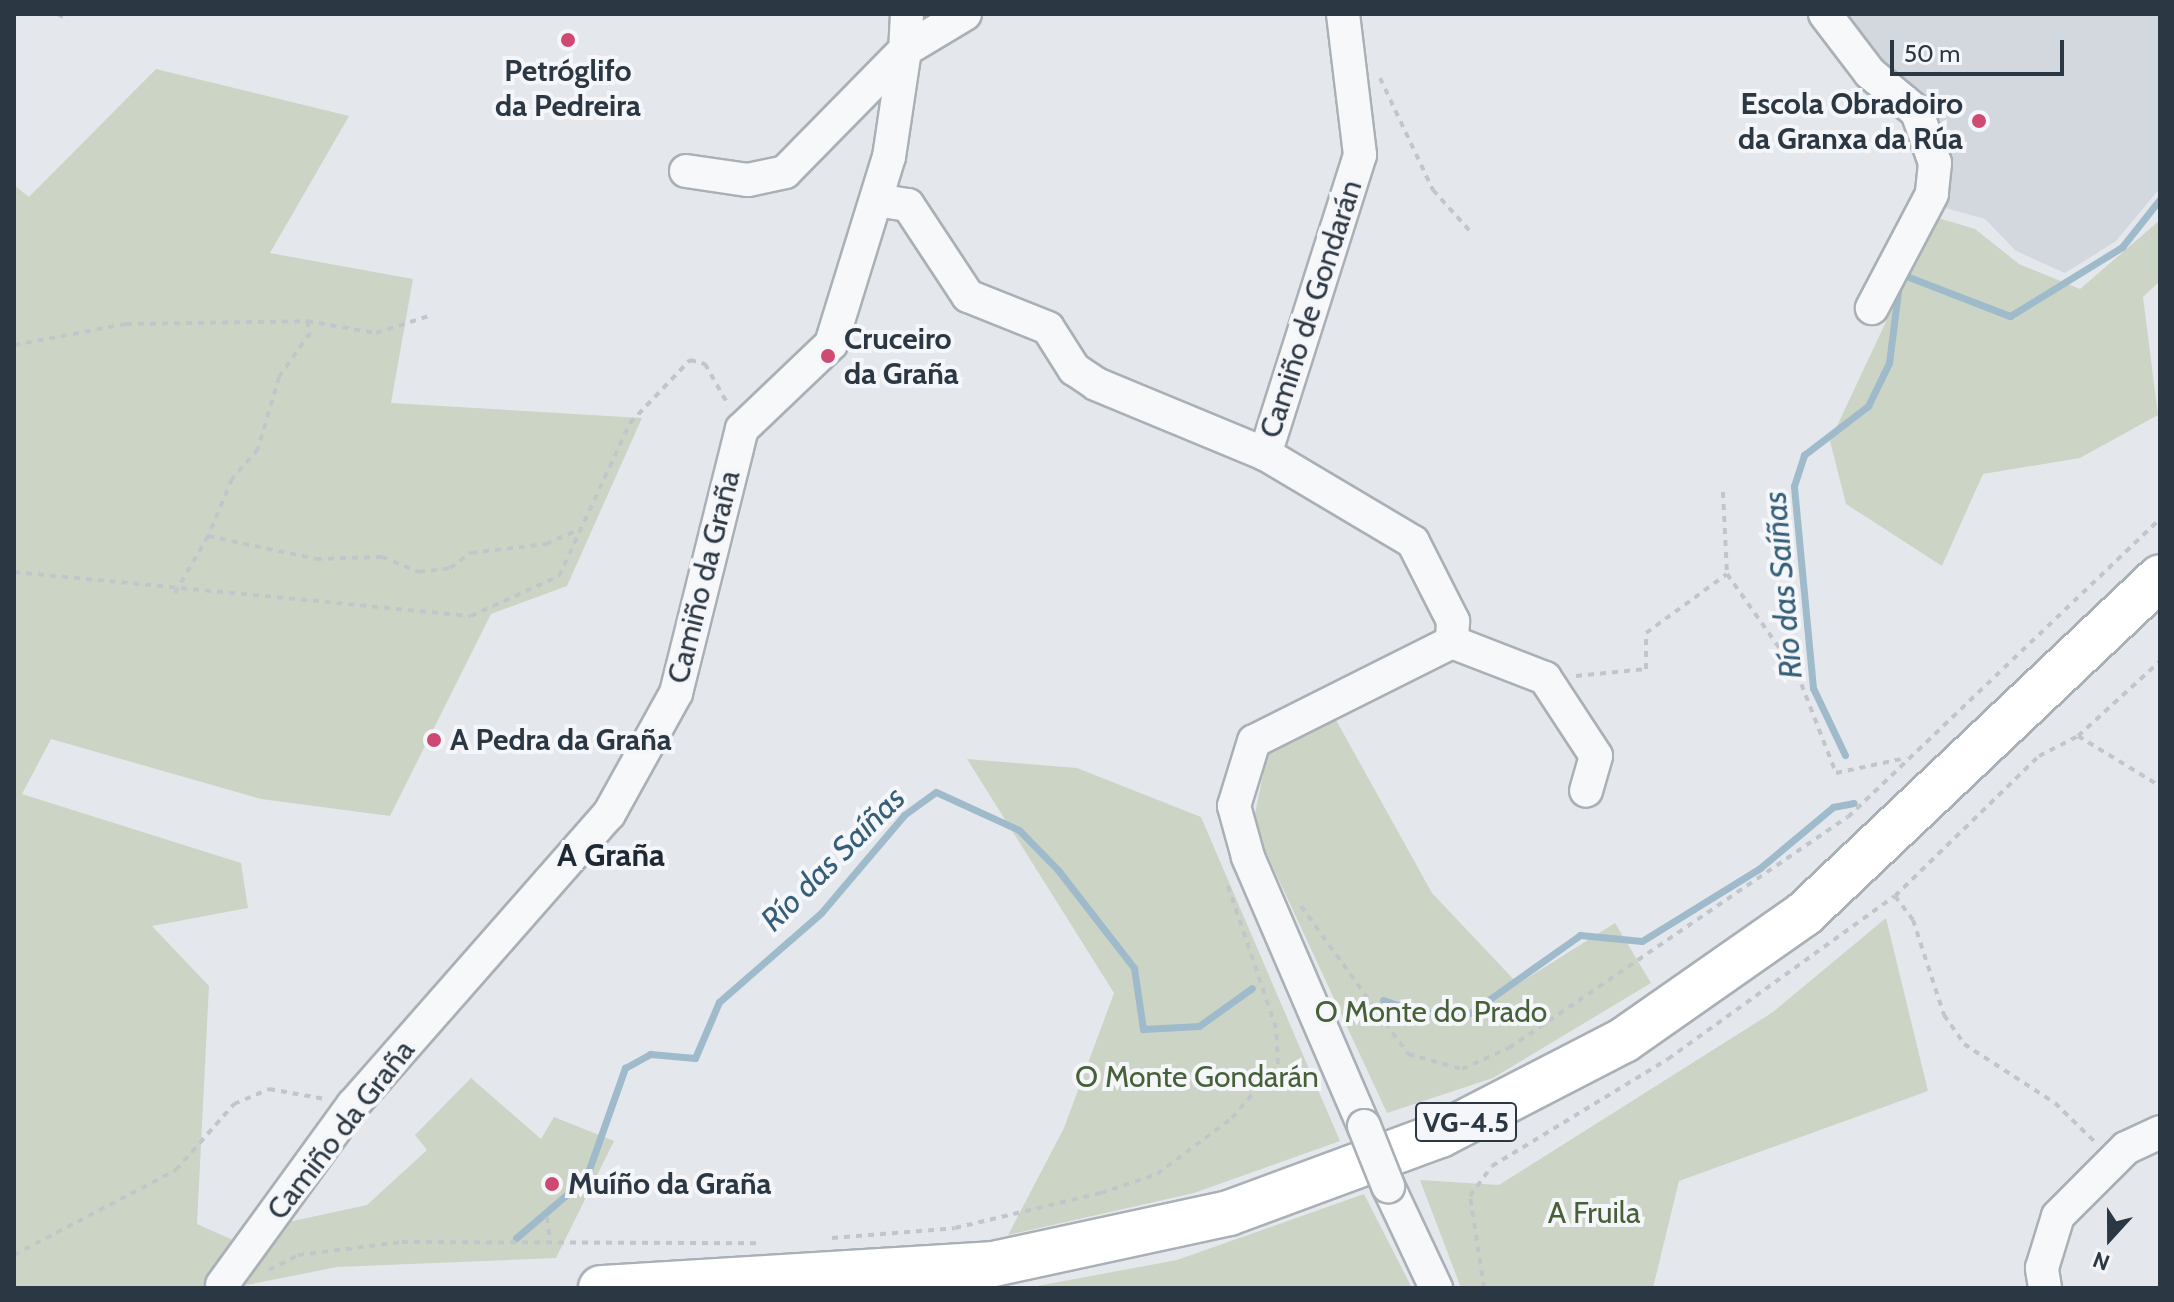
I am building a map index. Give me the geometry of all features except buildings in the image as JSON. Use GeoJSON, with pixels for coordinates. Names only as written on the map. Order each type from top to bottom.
{"type":"FeatureCollection","features":[{"type":"Feature","properties":{"kind":"highway","name":"VG-4.5"},"geometry":{"type":"LineString","coordinates":[[601,1288],[993,1264],[1229,1213],[1440,1135],[1624,1040],[1804,914],[2160,577]]}},
{"type":"Feature","properties":{"kind":"street","name":"Camiño da Graña"},"geometry":{"type":"LineString","coordinates":[[226,1281],[353,1105],[609,814],[676,693],[742,429],[831,344],[876,200],[905,50],[907,14]]}},
{"type":"Feature","properties":{"kind":"street"},"geometry":{"type":"LineString","coordinates":[[686,171],[748,180],[785,172],[905,50],[965,14]]}},
{"type":"Feature","properties":{"kind":"street","name":"Camiño de Gondarán"},"geometry":{"type":"LineString","coordinates":[[1343,14],[1360,155],[1265,454],[1413,542],[1453,621],[1452,642]]}},
{"type":"Feature","properties":{"kind":"street"},"geometry":{"type":"LineString","coordinates":[[1825,14],[1870,73],[1917,112],[1935,163],[1932,194],[1872,308]]}},
{"type":"Feature","properties":{"kind":"street"},"geometry":{"type":"LineString","coordinates":[[876,200],[908,205],[968,296],[1048,328],[1074,369],[1096,384],[1265,454]]}},
{"type":"Feature","properties":{"kind":"street"},"geometry":{"type":"LineString","coordinates":[[1436,1288],[1388,1186],[1364,1126],[1241,876],[1234,806],[1254,741],[1452,642],[1545,678],[1596,756],[1586,791]]}},
{"type":"Feature","properties":{"kind":"street"},"geometry":{"type":"LineString","coordinates":[[2045,1288],[2042,1268],[2058,1216],[2114,1160],[2160,1132]]}},
{"type":"Feature","properties":{"kind":"path"},"geometry":{"type":"LineString","coordinates":[[58,14],[68,20]]}},
{"type":"Feature","properties":{"kind":"path"},"geometry":{"type":"LineString","coordinates":[[1375,65],[1433,190],[1469,230]]}},
{"type":"Feature","properties":{"kind":"path"},"geometry":{"type":"LineString","coordinates":[[14,345],[126,324],[307,321],[376,333],[432,315]]}},
{"type":"Feature","properties":{"kind":"path"},"geometry":{"type":"LineString","coordinates":[[175,593],[208,536],[232,479],[258,449],[279,377],[310,333],[307,321]]}},
{"type":"Feature","properties":{"kind":"path"},"geometry":{"type":"LineString","coordinates":[[14,572],[175,593],[471,616],[559,576],[630,423],[690,360],[705,364],[742,429]]}},
{"type":"Feature","properties":{"kind":"path"},"geometry":{"type":"LineString","coordinates":[[1723,492],[1727,574],[1797,673],[1836,773],[1906,758]]}},
{"type":"Feature","properties":{"kind":"path"},"geometry":{"type":"LineString","coordinates":[[819,1239],[955,1228],[1101,1193],[1157,1174],[1260,1094],[1278,1064],[1276,1028],[1235,920],[1241,876],[1295,900],[1327,935],[1408,1054],[1462,1069],[1509,1048],[1776,873],[1848,817],[1906,758],[2160,519]]}},
{"type":"Feature","properties":{"kind":"path"},"geometry":{"type":"LineString","coordinates":[[208,536],[316,559],[382,557],[419,572],[450,568],[471,553],[546,544],[579,529]]}},
{"type":"Feature","properties":{"kind":"path"},"geometry":{"type":"LineString","coordinates":[[1545,678],[1646,669],[1646,633],[1727,574]]}},
{"type":"Feature","properties":{"kind":"path"},"geometry":{"type":"LineString","coordinates":[[2078,736],[2160,786]]}},
{"type":"Feature","properties":{"kind":"path"},"geometry":{"type":"LineString","coordinates":[[1895,896],[1913,920],[1944,1015],[1964,1044],[2055,1103],[2114,1160]]}},
{"type":"Feature","properties":{"kind":"path"},"geometry":{"type":"LineString","coordinates":[[14,1255],[176,1170],[234,1104],[269,1089],[353,1105]]}},
{"type":"Feature","properties":{"kind":"path"},"geometry":{"type":"LineString","coordinates":[[547,1217],[550,1242]]}},
{"type":"Feature","properties":{"kind":"path"},"geometry":{"type":"LineString","coordinates":[[226,1281],[253,1278],[298,1255],[402,1242],[773,1243]]}},
{"type":"Feature","properties":{"kind":"shaded area"},"geometry":{"type":"Polygon","coordinates":[[[1834,14],[2160,14],[2160,188],[2116,241],[2065,273],[2016,251],[1985,219],[1935,205],[1942,158],[1834,14]]]}},
{"type":"Feature","properties":{"kind":"green space"},"geometry":{"type":"Polygon","coordinates":[[[156,69],[349,116],[270,253],[413,279],[391,403],[642,418],[567,586],[491,614],[390,816],[261,799],[51,739],[22,794],[241,863],[248,908],[152,926],[209,986],[197,1224],[233,1240],[211,1288],[14,1288],[14,185],[29,197],[156,69]]]}},
{"type":"Feature","properties":{"kind":"green space"},"geometry":{"type":"Polygon","coordinates":[[[1935,217],[1975,229],[2019,264],[2080,289],[2160,220],[2160,281],[2143,297],[2158,415],[2080,458],[1983,474],[1942,566],[1846,504],[1830,441],[1935,217]]]}},
{"type":"Feature","properties":{"kind":"green space","name":"O Monte do Prado"},"geometry":{"type":"Polygon","coordinates":[[[1336,720],[1432,893],[1518,984],[1615,923],[1651,983],[1493,1078],[1387,1113],[1253,824],[1267,754],[1336,720]]]}},
{"type":"Feature","properties":{"kind":"green space","name":"O Monte Gondarán"},"geometry":{"type":"Polygon","coordinates":[[[967,759],[1077,768],[1201,817],[1340,1141],[1194,1193],[1008,1235],[1064,1128],[1114,993],[967,759]]]}},
{"type":"Feature","properties":{"kind":"green space","name":"A Fruila"},"geometry":{"type":"Polygon","coordinates":[[[1886,918],[1928,1091],[1679,1181],[1653,1288],[1461,1288],[1420,1180],[1499,1185],[1773,1012],[1886,918]]]}},
{"type":"Feature","properties":{"kind":"green space"},"geometry":{"type":"Polygon","coordinates":[[[471,1078],[541,1139],[554,1117],[614,1141],[556,1258],[337,1267],[232,1288],[279,1224],[367,1205],[427,1150],[415,1135],[471,1078]]]}},
{"type":"Feature","properties":{"kind":"green space"},"geometry":{"type":"Polygon","coordinates":[[[1364,1194],[1412,1288],[1026,1288],[1177,1260],[1364,1194]]]}},
{"type":"Feature","properties":{"kind":"waterway","name":"Río das Saíñas"},"geometry":{"type":"LineString","coordinates":[[1901,274],[2010,316],[2122,247],[2160,199]]}},
{"type":"Feature","properties":{"kind":"waterway","name":"Río das Saíñas"},"geometry":{"type":"LineString","coordinates":[[1845,755],[1813,688],[1794,486],[1804,455],[1868,406],[1889,363],[1899,284]]}},
{"type":"Feature","properties":{"kind":"waterway","name":"Río das Saíñas"},"geometry":{"type":"LineString","coordinates":[[516,1238],[586,1178],[625,1068],[650,1054],[695,1058],[719,1002],[821,913],[904,815],[936,792],[1019,830],[1058,870],[1134,968],[1143,1029],[1199,1026],[1252,988]]}},
{"type":"Feature","properties":{"kind":"waterway","name":"Río das Saíñas"},"geometry":{"type":"LineString","coordinates":[[1383,1000],[1421,1013],[1470,1013],[1580,935],[1642,941],[1760,868],[1833,807],[1854,803]]}},
{"type":"Feature","properties":{"kind":"place","name":"Petróglifo da Pedreira"},"geometry":{"type":"Point","coordinates":[568,40]}},
{"type":"Feature","properties":{"kind":"place","name":"Escola Obradoiro da Granxa da Rúa"},"geometry":{"type":"Point","coordinates":[1979,121]}},
{"type":"Feature","properties":{"kind":"place","name":"Cruceiro da Graña"},"geometry":{"type":"Point","coordinates":[828,356]}},
{"type":"Feature","properties":{"kind":"place","name":"A Pedra da Graña"},"geometry":{"type":"Point","coordinates":[434,740]}},
{"type":"Feature","properties":{"kind":"place","name":"Muíño da Graña"},"geometry":{"type":"Point","coordinates":[552,1184]}},
{"type":"Feature","properties":{"kind":"district","name":"A Graña"},"geometry":{"type":"Point","coordinates":[611,855]}}]}
